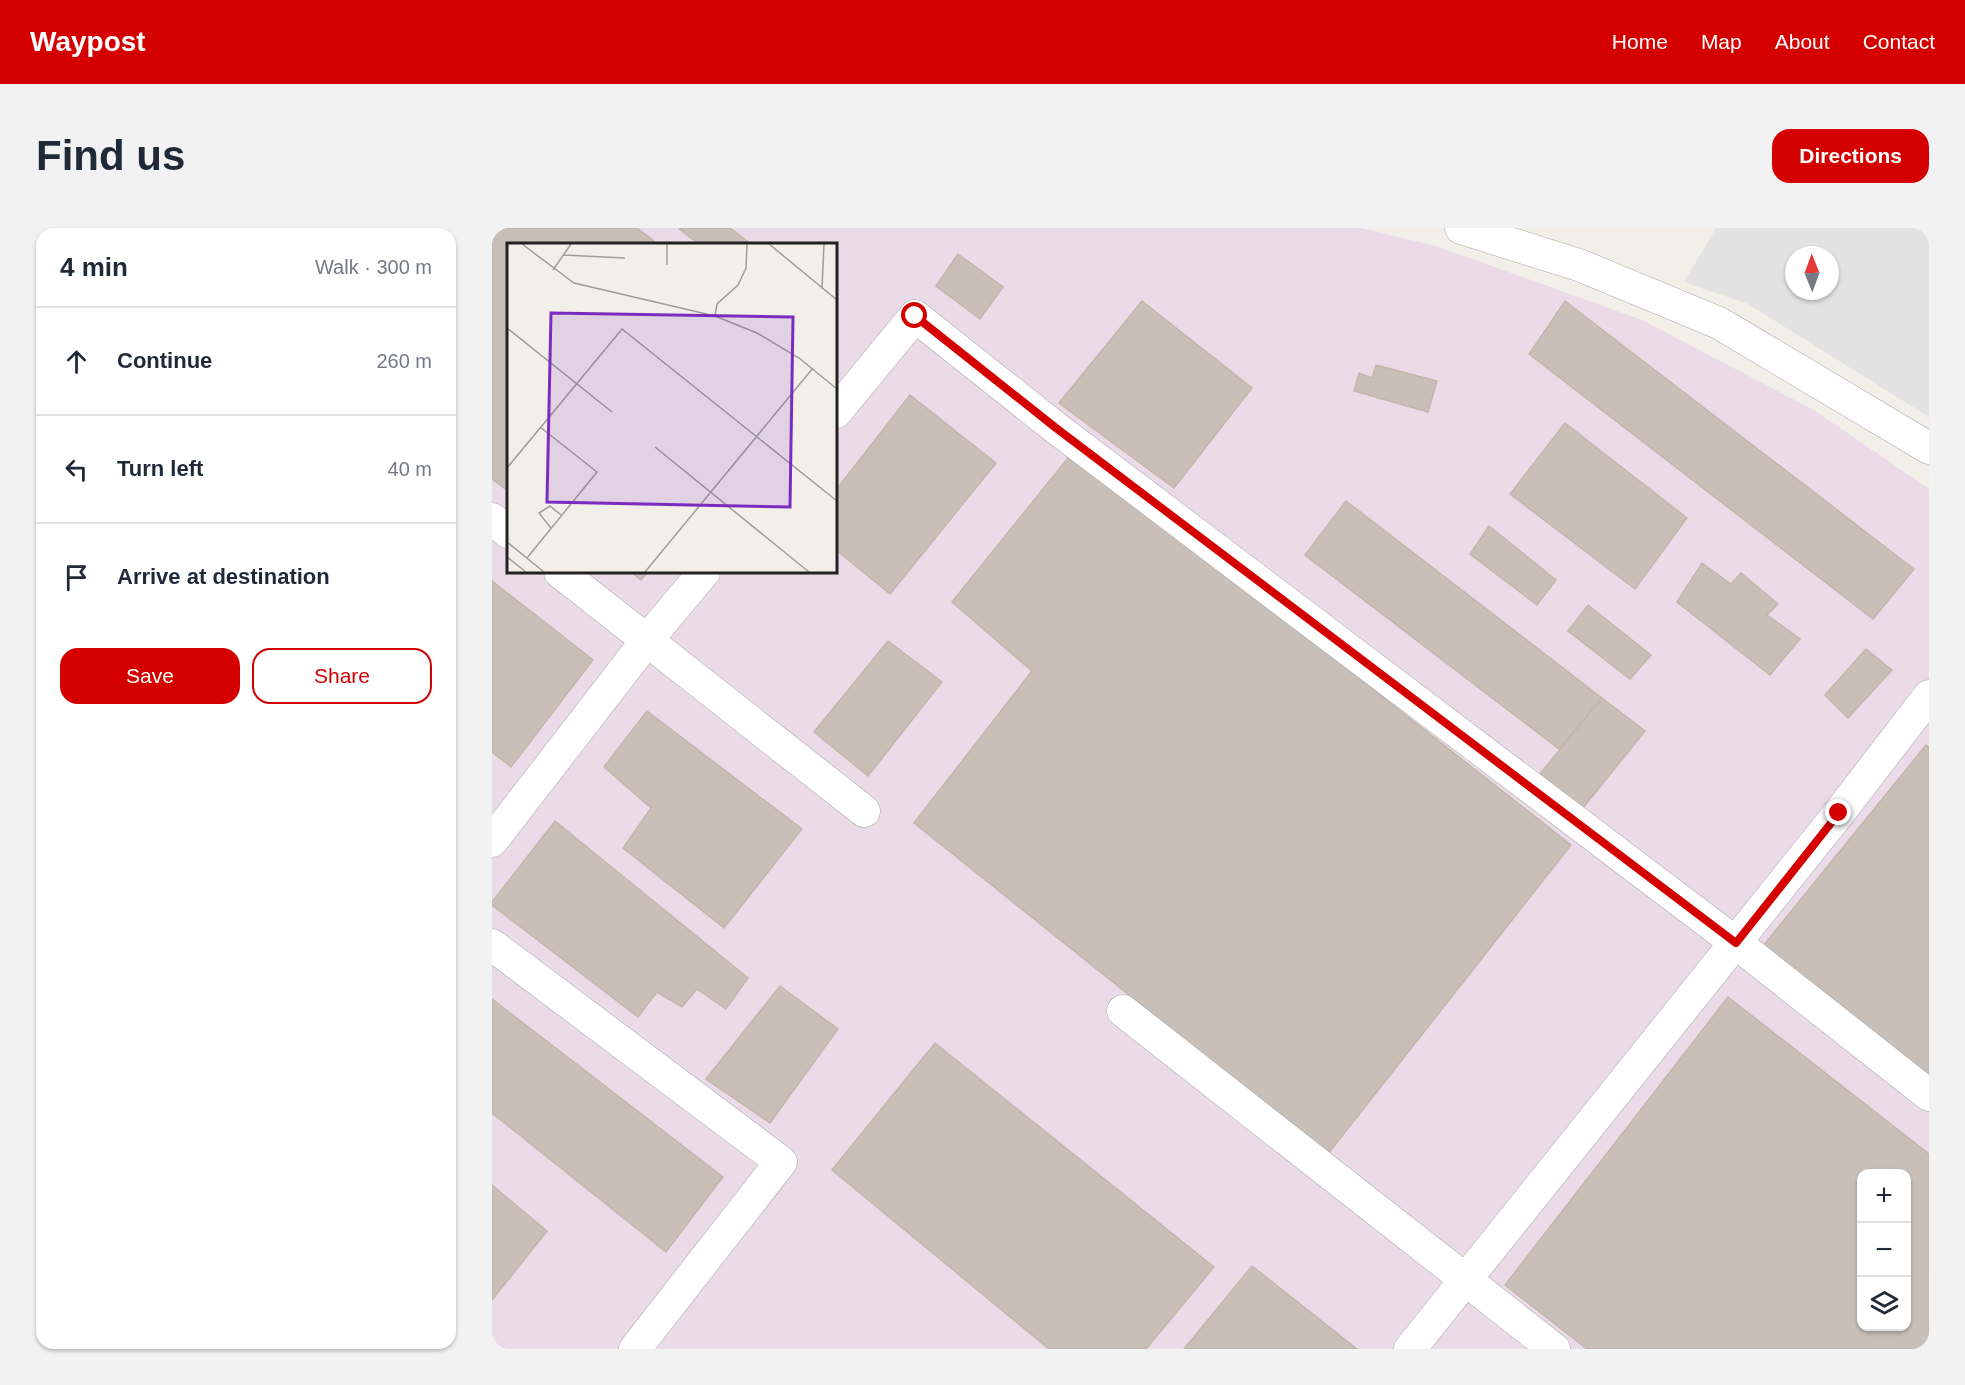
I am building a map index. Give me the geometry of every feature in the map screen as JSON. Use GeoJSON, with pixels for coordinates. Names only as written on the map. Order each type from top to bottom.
{"type":"FeatureCollection","features":[{"type":"Feature","properties":{"kind":"street"},"geometry":{"type":"LineString","coordinates":[[1463,228],[1579,265],[1719,323],[1929,448]]}},
{"type":"Feature","properties":{"kind":"street"},"geometry":{"type":"LineString","coordinates":[[837,411],[915,316],[1056,428],[1736,943],[1929,1095]]}},
{"type":"Feature","properties":{"kind":"street"},"geometry":{"type":"LineString","coordinates":[[492,519],[507,531]]}},
{"type":"Feature","properties":{"kind":"street"},"geometry":{"type":"LineString","coordinates":[[561,573],[864,810]]}},
{"type":"Feature","properties":{"kind":"street"},"geometry":{"type":"LineString","coordinates":[[492,841],[648,639],[703,573]]}},
{"type":"Feature","properties":{"kind":"street"},"geometry":{"type":"LineString","coordinates":[[1410,1349],[1467,1281],[1736,943],[1929,696]]}},
{"type":"Feature","properties":{"kind":"street"},"geometry":{"type":"LineString","coordinates":[[492,945],[781,1162],[635,1349]]}},
{"type":"Feature","properties":{"kind":"street"},"geometry":{"type":"LineString","coordinates":[[1123,1011],[1554,1349]]}},
{"type":"Feature","properties":{"kind":"shaded area"},"geometry":{"type":"Polygon","coordinates":[[[492,228],[1361,228],[1436,246],[1642,320],[1814,410],[1929,489],[1929,1349],[492,1349],[492,228]]]}},
{"type":"Feature","properties":{"kind":"shaded area"},"geometry":{"type":"Polygon","coordinates":[[[1716,228],[1929,228],[1929,417],[1748,304],[1684,282],[1716,228]]]}},
{"type":"Feature","properties":{"kind":"building"},"geometry":{"type":"Polygon","coordinates":[[[492,228],[637,228],[657,243],[507,243],[507,490],[492,479],[492,228]]]}},
{"type":"Feature","properties":{"kind":"building"},"geometry":{"type":"Polygon","coordinates":[[[730,228],[750,243],[698,243],[679,229],[730,228]]]}},
{"type":"Feature","properties":{"kind":"building"},"geometry":{"type":"Polygon","coordinates":[[[958,254],[1003,287],[980,319],[936,286],[958,254]]]}},
{"type":"Feature","properties":{"kind":"building"},"geometry":{"type":"Polygon","coordinates":[[[1142,301],[1252,388],[1174,488],[1059,403],[1142,301]]]}},
{"type":"Feature","properties":{"kind":"building"},"geometry":{"type":"Polygon","coordinates":[[[1565,301],[1914,569],[1873,619],[1529,354],[1565,301]]]}},
{"type":"Feature","properties":{"kind":"building"},"geometry":{"type":"Polygon","coordinates":[[[1376,365],[1437,381],[1428,412],[1354,391],[1359,373],[1372,378],[1376,365]]]}},
{"type":"Feature","properties":{"kind":"building"},"geometry":{"type":"Polygon","coordinates":[[[910,395],[996,463],[890,594],[837,551],[837,489],[910,395]]]}},
{"type":"Feature","properties":{"kind":"building"},"geometry":{"type":"Polygon","coordinates":[[[1565,423],[1687,518],[1635,589],[1510,494],[1565,423]]]}},
{"type":"Feature","properties":{"kind":"building"},"geometry":{"type":"Polygon","coordinates":[[[1072,453],[1571,845],[1328,1154],[914,823],[1032,671],[952,602],[1072,453]]]}},
{"type":"Feature","properties":{"kind":"building"},"geometry":{"type":"Polygon","coordinates":[[[1346,501],[1602,698],[1559,749],[1305,555],[1346,501]]]}},
{"type":"Feature","properties":{"kind":"building"},"geometry":{"type":"Polygon","coordinates":[[[1489,526],[1556,580],[1537,605],[1470,554],[1489,526]]]}},
{"type":"Feature","properties":{"kind":"building"},"geometry":{"type":"Polygon","coordinates":[[[1702,563],[1731,584],[1741,573],[1778,604],[1767,615],[1800,639],[1770,675],[1677,602],[1702,563]]]}},
{"type":"Feature","properties":{"kind":"building"},"geometry":{"type":"Polygon","coordinates":[[[632,573],[647,573],[641,580],[632,573]]]}},
{"type":"Feature","properties":{"kind":"building"},"geometry":{"type":"Polygon","coordinates":[[[492,581],[593,660],[511,767],[492,752],[492,581]]]}},
{"type":"Feature","properties":{"kind":"building"},"geometry":{"type":"Polygon","coordinates":[[[1588,605],[1651,655],[1630,679],[1568,631],[1588,605]]]}},
{"type":"Feature","properties":{"kind":"building"},"geometry":{"type":"Polygon","coordinates":[[[888,641],[942,682],[868,776],[814,732],[888,641]]]}},
{"type":"Feature","properties":{"kind":"building"},"geometry":{"type":"Polygon","coordinates":[[[1866,649],[1892,670],[1848,718],[1825,695],[1866,649]]]}},
{"type":"Feature","properties":{"kind":"building"},"geometry":{"type":"Polygon","coordinates":[[[1602,698],[1645,731],[1583,808],[1540,774],[1602,698]]]}},
{"type":"Feature","properties":{"kind":"building"},"geometry":{"type":"Polygon","coordinates":[[[647,711],[802,829],[724,928],[623,848],[651,808],[604,767],[647,711]]]}},
{"type":"Feature","properties":{"kind":"building"},"geometry":{"type":"Polygon","coordinates":[[[1926,745],[1929,747],[1929,1078],[1763,946],[1926,745]]]}},
{"type":"Feature","properties":{"kind":"building"},"geometry":{"type":"Polygon","coordinates":[[[555,821],[748,978],[726,1009],[697,989],[682,1007],[657,992],[638,1017],[492,905],[492,902],[555,821]]]}},
{"type":"Feature","properties":{"kind":"building"},"geometry":{"type":"Polygon","coordinates":[[[780,986],[838,1029],[770,1123],[706,1079],[780,986]]]}},
{"type":"Feature","properties":{"kind":"building"},"geometry":{"type":"Polygon","coordinates":[[[1728,997],[1929,1154],[1929,1349],[1587,1349],[1505,1285],[1728,997]]]}},
{"type":"Feature","properties":{"kind":"building"},"geometry":{"type":"Polygon","coordinates":[[[492,999],[723,1177],[666,1252],[492,1113],[492,999]]]}},
{"type":"Feature","properties":{"kind":"building"},"geometry":{"type":"Polygon","coordinates":[[[935,1043],[1214,1267],[1146,1349],[1049,1349],[832,1170],[935,1043]]]}},
{"type":"Feature","properties":{"kind":"building"},"geometry":{"type":"Polygon","coordinates":[[[492,1185],[547,1231],[492,1300],[492,1185]]]}},
{"type":"Feature","properties":{"kind":"building"},"geometry":{"type":"Polygon","coordinates":[[[1252,1266],[1357,1349],[1184,1349],[1252,1266]]]}},
{"type":"Feature","properties":{"kind":"route"},"geometry":{"type":"LineString","coordinates":[[915,316],[1056,428],[1736,943],[1839,813]]}}]}
